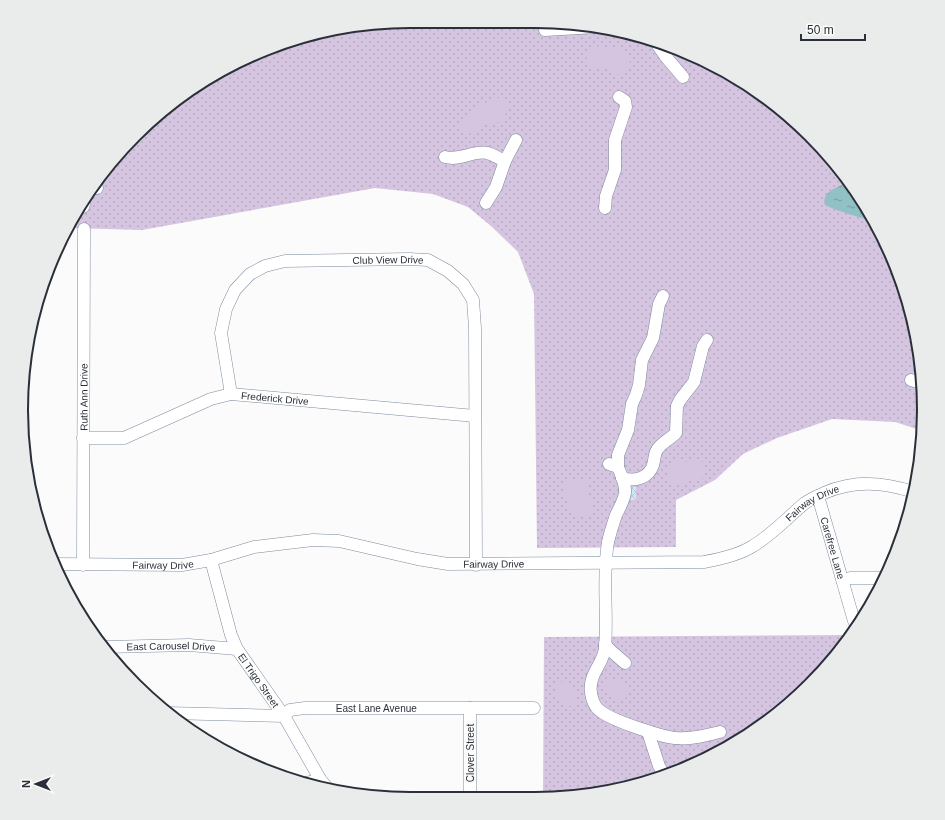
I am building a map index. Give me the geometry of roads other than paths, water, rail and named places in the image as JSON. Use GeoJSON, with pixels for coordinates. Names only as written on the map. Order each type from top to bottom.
{"type":"FeatureCollection","features":[{"type":"Feature","properties":{"kind":"street"},"geometry":{"type":"LineString","coordinates":[[545,30],[561,29]]}},
{"type":"Feature","properties":{"kind":"street"},"geometry":{"type":"LineString","coordinates":[[661,49],[683,77]]}},
{"type":"Feature","properties":{"kind":"street"},"geometry":{"type":"LineString","coordinates":[[605,208],[606,196],[615,170],[614,146],[616,133],[626,107],[625,101],[619,97]]}},
{"type":"Feature","properties":{"kind":"street"},"geometry":{"type":"LineString","coordinates":[[486,203],[496,187],[505,161],[516,140]]}},
{"type":"Feature","properties":{"kind":"street"},"geometry":{"type":"LineString","coordinates":[[445,157],[456,158],[488,153],[505,161]]}},
{"type":"Feature","properties":{"kind":"street","name":"Ruth Ann Drive"},"geometry":{"type":"LineString","coordinates":[[83,565],[84,229]]}},
{"type":"Feature","properties":{"kind":"street","name":"Club View Drive"},"geometry":{"type":"LineString","coordinates":[[231,394],[221,333],[226,310],[235,290],[250,274],[265,266],[284,261],[409,259],[428,260],[448,271],[463,284],[473,300],[475,328],[476,565]]}},
{"type":"Feature","properties":{"kind":"street"},"geometry":{"type":"LineString","coordinates":[[663,296],[653,338],[642,360],[639,385],[632,404],[628,430],[618,455],[616,470],[625,494],[609,537],[606,563],[605,649],[595,669],[591,691],[593,701],[598,710],[613,718],[648,732],[680,741],[686,738],[720,732]]}},
{"type":"Feature","properties":{"kind":"street"},"geometry":{"type":"LineString","coordinates":[[616,470],[635,480],[645,475],[650,471],[658,448],[680,433],[677,406],[694,382],[703,346],[707,340]]}},
{"type":"Feature","properties":{"kind":"street","name":"Frederick Drive"},"geometry":{"type":"LineString","coordinates":[[83,438],[124,438],[210,399],[231,394],[475,416]]}},
{"type":"Feature","properties":{"kind":"street","name":"Fairway Drive"},"geometry":{"type":"LineString","coordinates":[[61,564],[182,565],[211,560],[254,547],[313,540],[339,541],[440,563],[476,565],[704,562],[727,558],[753,547],[806,502],[838,487],[857,484],[878,484],[897,486],[909,490]]}},
{"type":"Feature","properties":{"kind":"street","name":"Carefree Lane"},"geometry":{"type":"LineString","coordinates":[[818,496],[843,581],[850,578],[878,578]]}},
{"type":"Feature","properties":{"kind":"street","name":"El Trigo Street"},"geometry":{"type":"LineString","coordinates":[[211,560],[231,635],[237,649],[284,716],[323,782]]}},
{"type":"Feature","properties":{"kind":"street"},"geometry":{"type":"LineString","coordinates":[[843,581],[854,621]]}},
{"type":"Feature","properties":{"kind":"street"},"geometry":{"type":"LineString","coordinates":[[605,644],[625,663]]}},
{"type":"Feature","properties":{"kind":"street","name":"East Carousel Drive"},"geometry":{"type":"LineString","coordinates":[[110,647],[189,645],[237,649]]}},
{"type":"Feature","properties":{"kind":"street","name":"East Lane Avenue"},"geometry":{"type":"LineString","coordinates":[[284,716],[290,710],[305,708],[534,708]]}},
{"type":"Feature","properties":{"kind":"street","name":"Clover Street"},"geometry":{"type":"LineString","coordinates":[[470,708],[470,792]]}},
{"type":"Feature","properties":{"kind":"street"},"geometry":{"type":"LineString","coordinates":[[176,712],[284,716]]}},
{"type":"Feature","properties":{"kind":"street"},"geometry":{"type":"LineString","coordinates":[[648,732],[662,771]]}},
{"type":"Feature","properties":{"kind":"street"},"geometry":{"type":"LineString","coordinates":[[315,780],[320,778]]}},
{"type":"Feature","properties":{"kind":"water"},"geometry":{"type":"Polygon","coordinates":[[[843,184],[866,219],[825,205],[824,200],[828,193],[843,184]]]}}]}
